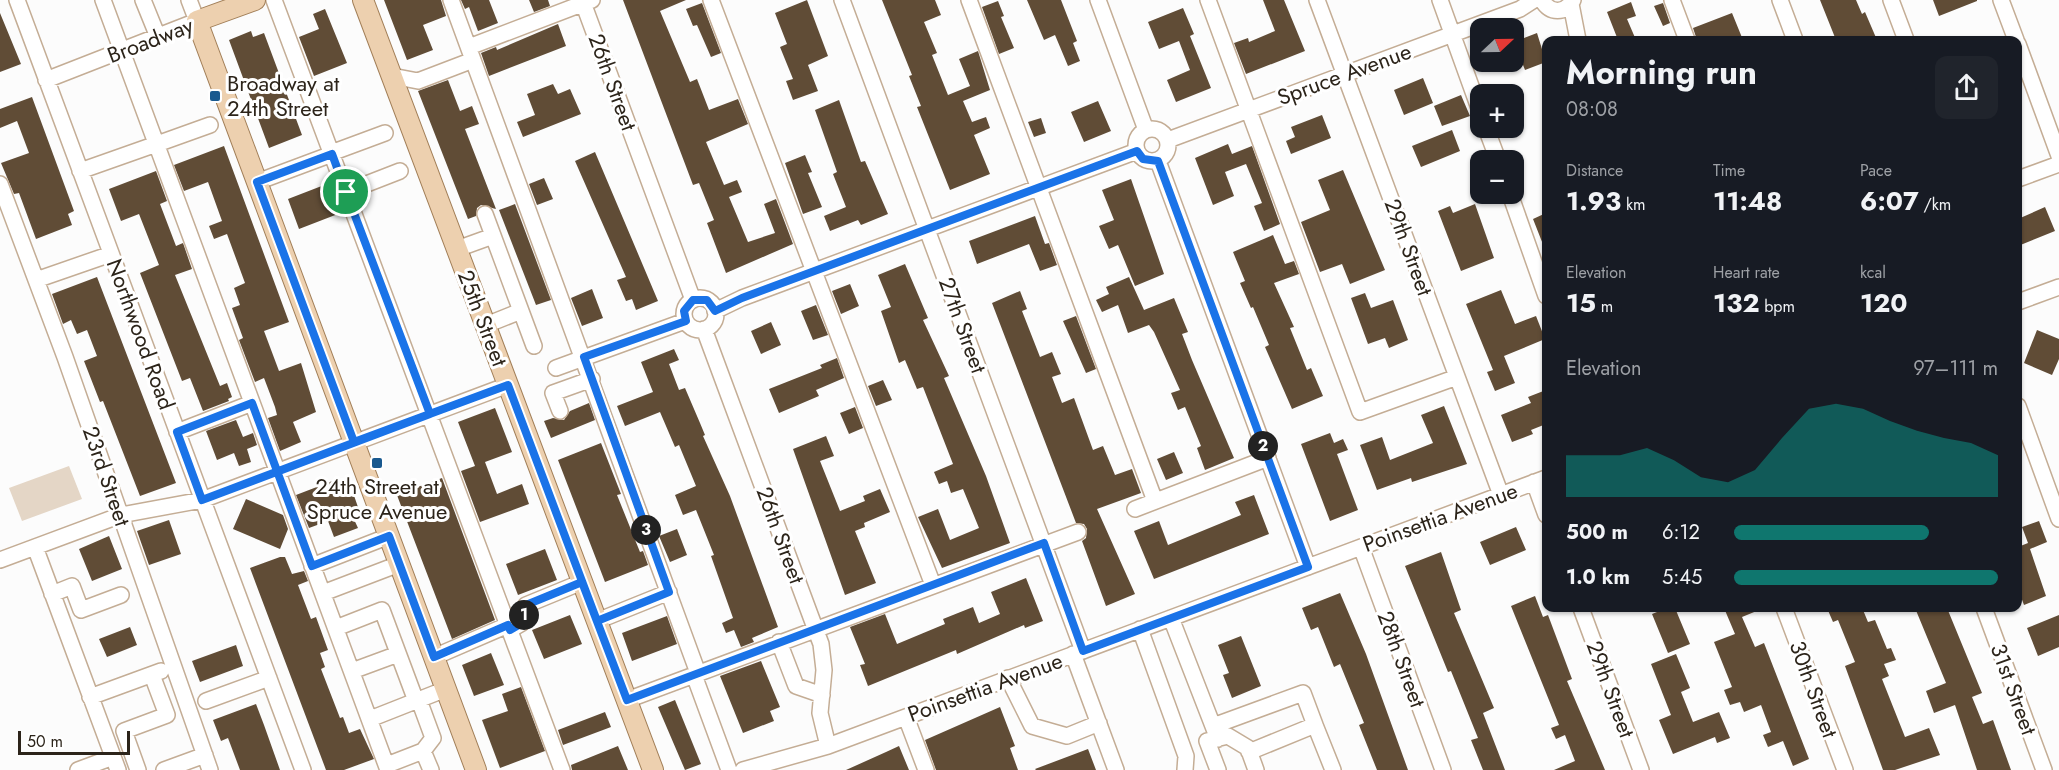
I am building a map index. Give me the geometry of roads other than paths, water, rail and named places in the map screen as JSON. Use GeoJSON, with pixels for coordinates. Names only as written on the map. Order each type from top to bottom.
{"type":"FeatureCollection","features":[{"type":"Feature","properties":{"kind":"main road","name":"Broadway"},"geometry":{"type":"LineString","coordinates":[[197,21],[255,0]]}},
{"type":"Feature","properties":{"kind":"main road","name":"25th Street"},"geometry":{"type":"LineString","coordinates":[[363,0],[653,770]]}},
{"type":"Feature","properties":{"kind":"main road"},"geometry":{"type":"LineString","coordinates":[[197,21],[476,770]]}},
{"type":"Feature","properties":{"kind":"street","name":"Northwood Road"},"geometry":{"type":"LineString","coordinates":[[16,0],[303,770]]}},
{"type":"Feature","properties":{"kind":"street"},"geometry":{"type":"LineString","coordinates":[[103,0],[152,146],[252,403],[388,768],[423,751],[433,738],[382,610],[336,628]]}},
{"type":"Feature","properties":{"kind":"street"},"geometry":{"type":"LineString","coordinates":[[143,0],[158,37]]}},
{"type":"Feature","properties":{"kind":"street"},"geometry":{"type":"LineString","coordinates":[[189,0],[197,21]]}},
{"type":"Feature","properties":{"kind":"street"},"geometry":{"type":"LineString","coordinates":[[274,0],[562,770]]}},
{"type":"Feature","properties":{"kind":"street"},"geometry":{"type":"LineString","coordinates":[[451,0],[669,592],[729,770]]}},
{"type":"Feature","properties":{"kind":"street"},"geometry":{"type":"LineString","coordinates":[[711,0],[812,272],[933,585]]}},
{"type":"Feature","properties":{"kind":"street","name":"27th Street"},"geometry":{"type":"LineString","coordinates":[[842,0],[1044,543],[1099,723],[1116,770]]}},
{"type":"Feature","properties":{"kind":"street"},"geometry":{"type":"LineString","coordinates":[[969,0],[1155,501]]}},
{"type":"Feature","properties":{"kind":"street"},"geometry":{"type":"LineString","coordinates":[[1098,0],[1146,130]]}},
{"type":"Feature","properties":{"kind":"street"},"geometry":{"type":"LineString","coordinates":[[1208,0],[1360,412],[1457,377]]}},
{"type":"Feature","properties":{"kind":"street","name":"29th Street"},"geometry":{"type":"LineString","coordinates":[[1317,0],[1501,495]]}},
{"type":"Feature","properties":{"kind":"street"},"geometry":{"type":"LineString","coordinates":[[1440,0],[1471,84]]}},
{"type":"Feature","properties":{"kind":"street"},"geometry":{"type":"LineString","coordinates":[[1672,0],[1686,36]]}},
{"type":"Feature","properties":{"kind":"street"},"geometry":{"type":"LineString","coordinates":[[1780,0],[1794,36]]}},
{"type":"Feature","properties":{"kind":"street"},"geometry":{"type":"LineString","coordinates":[[1891,0],[1904,36]]}},
{"type":"Feature","properties":{"kind":"street"},"geometry":{"type":"LineString","coordinates":[[2001,0],[2015,36]]}},
{"type":"Feature","properties":{"kind":"street"},"geometry":{"type":"LineString","coordinates":[[392,76],[418,81],[586,1]]}},
{"type":"Feature","properties":{"kind":"street","name":"26th Street"},"geometry":{"type":"LineString","coordinates":[[586,1],[693,300]]}},
{"type":"Feature","properties":{"kind":"street"},"geometry":{"type":"LineString","coordinates":[[1545,4],[1565,9],[1572,2]]}},
{"type":"Feature","properties":{"kind":"street"},"geometry":{"type":"LineString","coordinates":[[1572,2],[1576,36]]}},
{"type":"Feature","properties":{"kind":"street"},"geometry":{"type":"LineString","coordinates":[[1545,4],[1573,36]]}},
{"type":"Feature","properties":{"kind":"street","name":"Spruce Avenue"},"geometry":{"type":"LineString","coordinates":[[1168,140],[1453,33],[1520,9],[1545,4]]}},
{"type":"Feature","properties":{"kind":"street","name":"Broadway"},"geometry":{"type":"LineString","coordinates":[[46,80],[197,21]]}},
{"type":"Feature","properties":{"kind":"street"},"geometry":{"type":"LineString","coordinates":[[2022,56],[2059,156]]}},
{"type":"Feature","properties":{"kind":"street"},"geometry":{"type":"LineString","coordinates":[[80,171],[210,125]]}},
{"type":"Feature","properties":{"kind":"street"},"geometry":{"type":"LineString","coordinates":[[1156,129],[1168,140],[1166,154],[1158,161],[1143,159],[1137,151],[1136,141],[1146,130],[1156,129]]}},
{"type":"Feature","properties":{"kind":"street"},"geometry":{"type":"LineString","coordinates":[[257,182],[385,133]]}},
{"type":"Feature","properties":{"kind":"street"},"geometry":{"type":"LineString","coordinates":[[715,311],[812,272],[1137,151]]}},
{"type":"Feature","properties":{"kind":"street"},"geometry":{"type":"LineString","coordinates":[[1158,161],[1308,567]]}},
{"type":"Feature","properties":{"kind":"street"},"geometry":{"type":"LineString","coordinates":[[2022,178],[2059,164]]}},
{"type":"Feature","properties":{"kind":"street"},"geometry":{"type":"LineString","coordinates":[[346,192],[400,171]]}},
{"type":"Feature","properties":{"kind":"street","name":"23rd Street"},"geometry":{"type":"LineString","coordinates":[[0,184],[121,514],[172,667],[210,770]]}},
{"type":"Feature","properties":{"kind":"street"},"geometry":{"type":"LineString","coordinates":[[1514,204],[1542,285]]}},
{"type":"Feature","properties":{"kind":"street"},"geometry":{"type":"LineString","coordinates":[[485,214],[534,346]]}},
{"type":"Feature","properties":{"kind":"street"},"geometry":{"type":"LineString","coordinates":[[457,249],[493,236]]}},
{"type":"Feature","properties":{"kind":"street"},"geometry":{"type":"LineString","coordinates":[[36,280],[111,254]]}},
{"type":"Feature","properties":{"kind":"street"},"geometry":{"type":"LineString","coordinates":[[2022,301],[2059,287]]}},
{"type":"Feature","properties":{"kind":"street"},"geometry":{"type":"LineString","coordinates":[[693,300],[707,300],[715,311],[712,324],[704,329],[695,329],[686,321],[684,311],[693,300]]}},
{"type":"Feature","properties":{"kind":"street"},"geometry":{"type":"LineString","coordinates":[[486,325],[521,311]]}},
{"type":"Feature","properties":{"kind":"street"},"geometry":{"type":"LineString","coordinates":[[556,368],[686,321]]}},
{"type":"Feature","properties":{"kind":"street","name":"26th Street"},"geometry":{"type":"LineString","coordinates":[[704,329],[815,629],[823,657],[820,713],[828,746]]}},
{"type":"Feature","properties":{"kind":"street"},"geometry":{"type":"LineString","coordinates":[[560,411],[554,393],[592,379]]}},
{"type":"Feature","properties":{"kind":"street"},"geometry":{"type":"LineString","coordinates":[[0,560],[121,514],[202,500],[508,385]]}},
{"type":"Feature","properties":{"kind":"street"},"geometry":{"type":"LineString","coordinates":[[177,432],[252,403]]}},
{"type":"Feature","properties":{"kind":"street"},"geometry":{"type":"LineString","coordinates":[[2022,417],[2059,519]]}},
{"type":"Feature","properties":{"kind":"street"},"geometry":{"type":"LineString","coordinates":[[1135,509],[1268,458]]}},
{"type":"Feature","properties":{"kind":"street","name":"Poinsettia Avenue"},"geometry":{"type":"LineString","coordinates":[[793,766],[828,746],[1540,480]]}},
{"type":"Feature","properties":{"kind":"street"},"geometry":{"type":"LineString","coordinates":[[627,700],[1078,532]]}},
{"type":"Feature","properties":{"kind":"street"},"geometry":{"type":"LineString","coordinates":[[312,566],[389,536]]}},
{"type":"Feature","properties":{"kind":"street"},"geometry":{"type":"LineString","coordinates":[[35,547],[115,763],[78,770]]}},
{"type":"Feature","properties":{"kind":"street","name":"28th Street"},"geometry":{"type":"LineString","coordinates":[[1361,547],[1443,770]]}},
{"type":"Feature","properties":{"kind":"street"},"geometry":{"type":"LineString","coordinates":[[323,593],[399,564]]}},
{"type":"Feature","properties":{"kind":"street"},"geometry":{"type":"LineString","coordinates":[[434,657],[522,623],[526,605],[582,582]]}},
{"type":"Feature","properties":{"kind":"street"},"geometry":{"type":"LineString","coordinates":[[52,594],[72,586],[81,610],[121,595]]}},
{"type":"Feature","properties":{"kind":"street"},"geometry":{"type":"LineString","coordinates":[[597,621],[669,592]]}},
{"type":"Feature","properties":{"kind":"street","name":"29th Street"},"geometry":{"type":"LineString","coordinates":[[1582,612],[1641,770]]}},
{"type":"Feature","properties":{"kind":"street","name":"30th Street"},"geometry":{"type":"LineString","coordinates":[[1786,612],[1845,770]]}},
{"type":"Feature","properties":{"kind":"street","name":"31st Street"},"geometry":{"type":"LineString","coordinates":[[1985,612],[2044,770]]}},
{"type":"Feature","properties":{"kind":"street"},"geometry":{"type":"LineString","coordinates":[[1170,618],[1215,732]]}},
{"type":"Feature","properties":{"kind":"street"},"geometry":{"type":"LineString","coordinates":[[1140,629],[1186,756],[1185,770]]}},
{"type":"Feature","properties":{"kind":"street"},"geometry":{"type":"LineString","coordinates":[[779,642],[796,686],[822,694]]}},
{"type":"Feature","properties":{"kind":"street"},"geometry":{"type":"LineString","coordinates":[[352,671],[398,654]]}},
{"type":"Feature","properties":{"kind":"street"},"geometry":{"type":"LineString","coordinates":[[90,697],[172,667]]}},
{"type":"Feature","properties":{"kind":"street"},"geometry":{"type":"LineString","coordinates":[[138,770],[124,731],[167,715],[152,675]]}},
{"type":"Feature","properties":{"kind":"street"},"geometry":{"type":"LineString","coordinates":[[206,701],[269,678]]}},
{"type":"Feature","properties":{"kind":"street"},"geometry":{"type":"LineString","coordinates":[[1008,678],[1032,726],[1067,736],[1099,723]]}},
{"type":"Feature","properties":{"kind":"street"},"geometry":{"type":"LineString","coordinates":[[370,719],[446,689]]}},
{"type":"Feature","properties":{"kind":"street"},"geometry":{"type":"LineString","coordinates":[[1218,770],[1207,741],[1215,732],[1303,693],[1333,770]]}},
{"type":"Feature","properties":{"kind":"street"},"geometry":{"type":"LineString","coordinates":[[906,717],[926,770]]}},
{"type":"Feature","properties":{"kind":"street"},"geometry":{"type":"LineString","coordinates":[[1249,752],[1315,725]]}},
{"type":"Feature","properties":{"kind":"street"},"geometry":{"type":"LineString","coordinates":[[1215,732],[1228,736],[1248,748],[1256,770]]}},
{"type":"Feature","properties":{"kind":"street"},"geometry":{"type":"LineString","coordinates":[[423,751],[431,770]]}},
{"type":"Feature","properties":{"kind":"street"},"geometry":{"type":"LineString","coordinates":[[164,770],[205,755]]}},
{"type":"Feature","properties":{"kind":"street"},"geometry":{"type":"LineString","coordinates":[[743,770],[793,766]]}},
{"type":"Feature","properties":{"kind":"street"},"geometry":{"type":"LineString","coordinates":[[771,770],[793,766]]}},
{"type":"Feature","properties":{"kind":"place","name":"Broadway at 24th Street"},"geometry":{"type":"Point","coordinates":[215,96]}},
{"type":"Feature","properties":{"kind":"place","name":"24th Street at Spruce Avenue"},"geometry":{"type":"Point","coordinates":[377,463]}}]}
